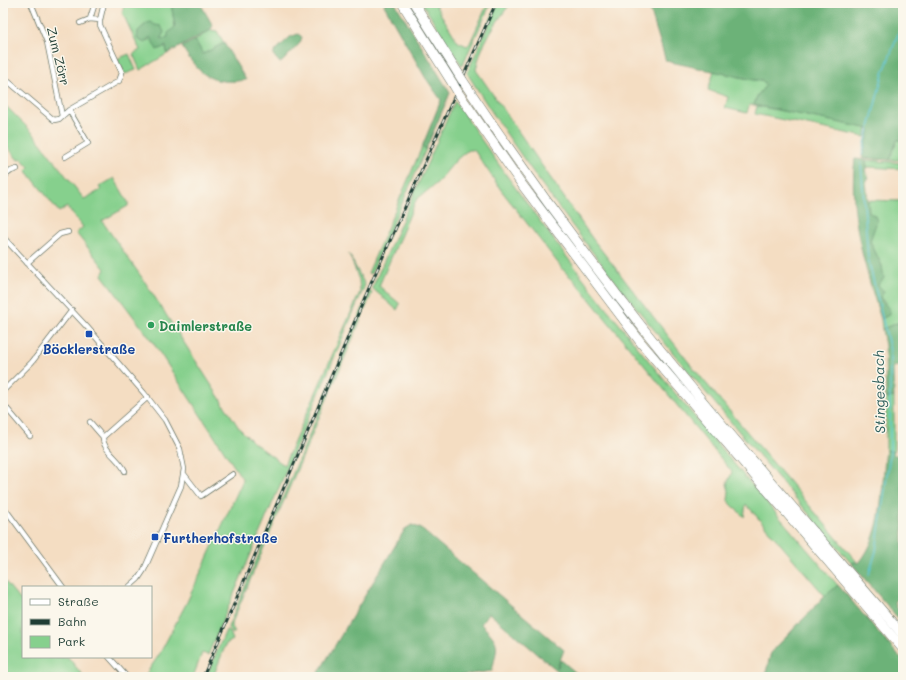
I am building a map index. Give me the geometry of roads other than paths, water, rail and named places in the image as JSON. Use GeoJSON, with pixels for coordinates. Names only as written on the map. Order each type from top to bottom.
{"type":"FeatureCollection","features":[{"type":"Feature","properties":{"kind":"highway"},"geometry":{"type":"LineString","coordinates":[[402,3],[452,84],[523,186],[642,344],[903,649]]}},
{"type":"Feature","properties":{"kind":"highway"},"geometry":{"type":"LineString","coordinates":[[414,3],[463,81],[535,185],[584,252],[650,337],[903,635]]}},
{"type":"Feature","properties":{"kind":"street","name":"Zum Zörr"},"geometry":{"type":"LineString","coordinates":[[31,3],[46,37],[62,116]]}},
{"type":"Feature","properties":{"kind":"street"},"geometry":{"type":"LineString","coordinates":[[90,19],[95,3]]}},
{"type":"Feature","properties":{"kind":"street"},"geometry":{"type":"LineString","coordinates":[[3,77],[51,119],[55,120],[69,110],[115,84],[121,79],[122,73],[103,31],[100,20],[104,3]]}},
{"type":"Feature","properties":{"kind":"street"},"geometry":{"type":"LineString","coordinates":[[80,23],[90,19],[100,20]]}},
{"type":"Feature","properties":{"kind":"street"},"geometry":{"type":"LineString","coordinates":[[65,157],[88,143],[69,110]]}},
{"type":"Feature","properties":{"kind":"street"},"geometry":{"type":"LineString","coordinates":[[3,177],[11,170],[17,168]]}},
{"type":"Feature","properties":{"kind":"street"},"geometry":{"type":"LineString","coordinates":[[27,263],[60,234],[68,232]]}},
{"type":"Feature","properties":{"kind":"street"},"geometry":{"type":"LineString","coordinates":[[3,237],[72,310],[148,397],[165,420],[177,442],[183,460],[184,474],[181,486],[144,570],[138,579],[130,586]]}},
{"type":"Feature","properties":{"kind":"street"},"geometry":{"type":"LineString","coordinates":[[3,392],[32,362],[72,310]]}},
{"type":"Feature","properties":{"kind":"street"},"geometry":{"type":"LineString","coordinates":[[103,437],[148,397]]}},
{"type":"Feature","properties":{"kind":"street"},"geometry":{"type":"LineString","coordinates":[[3,404],[30,436]]}},
{"type":"Feature","properties":{"kind":"street"},"geometry":{"type":"LineString","coordinates":[[90,422],[103,437],[103,443],[122,464],[125,471]]}},
{"type":"Feature","properties":{"kind":"street"},"geometry":{"type":"LineString","coordinates":[[184,474],[201,496],[233,474]]}},
{"type":"Feature","properties":{"kind":"street"},"geometry":{"type":"LineString","coordinates":[[3,506],[62,586]]}},
{"type":"Feature","properties":{"kind":"street"},"geometry":{"type":"LineString","coordinates":[[110,658],[126,677]]}},
{"type":"Feature","properties":{"kind":"waterway","name":"Stingesbach"},"geometry":{"type":"LineString","coordinates":[[862,155],[883,74],[903,21]]}},
{"type":"Feature","properties":{"kind":"waterway","name":"Stingesbach"},"geometry":{"type":"LineString","coordinates":[[861,163],[868,258],[890,350],[890,454],[876,551],[869,574]]}},
{"type":"Feature","properties":{"kind":"railway"},"geometry":{"type":"LineString","coordinates":[[203,677],[369,288],[496,3]]}},
{"type":"Feature","properties":{"kind":"place","name":"Daimlerstraße"},"geometry":{"type":"Point","coordinates":[151,325]}},
{"type":"Feature","properties":{"kind":"place","name":"Böcklerstraße"},"geometry":{"type":"Point","coordinates":[89,334]}},
{"type":"Feature","properties":{"kind":"place","name":"Furtherhofstraße"},"geometry":{"type":"Point","coordinates":[155,537]}}]}
